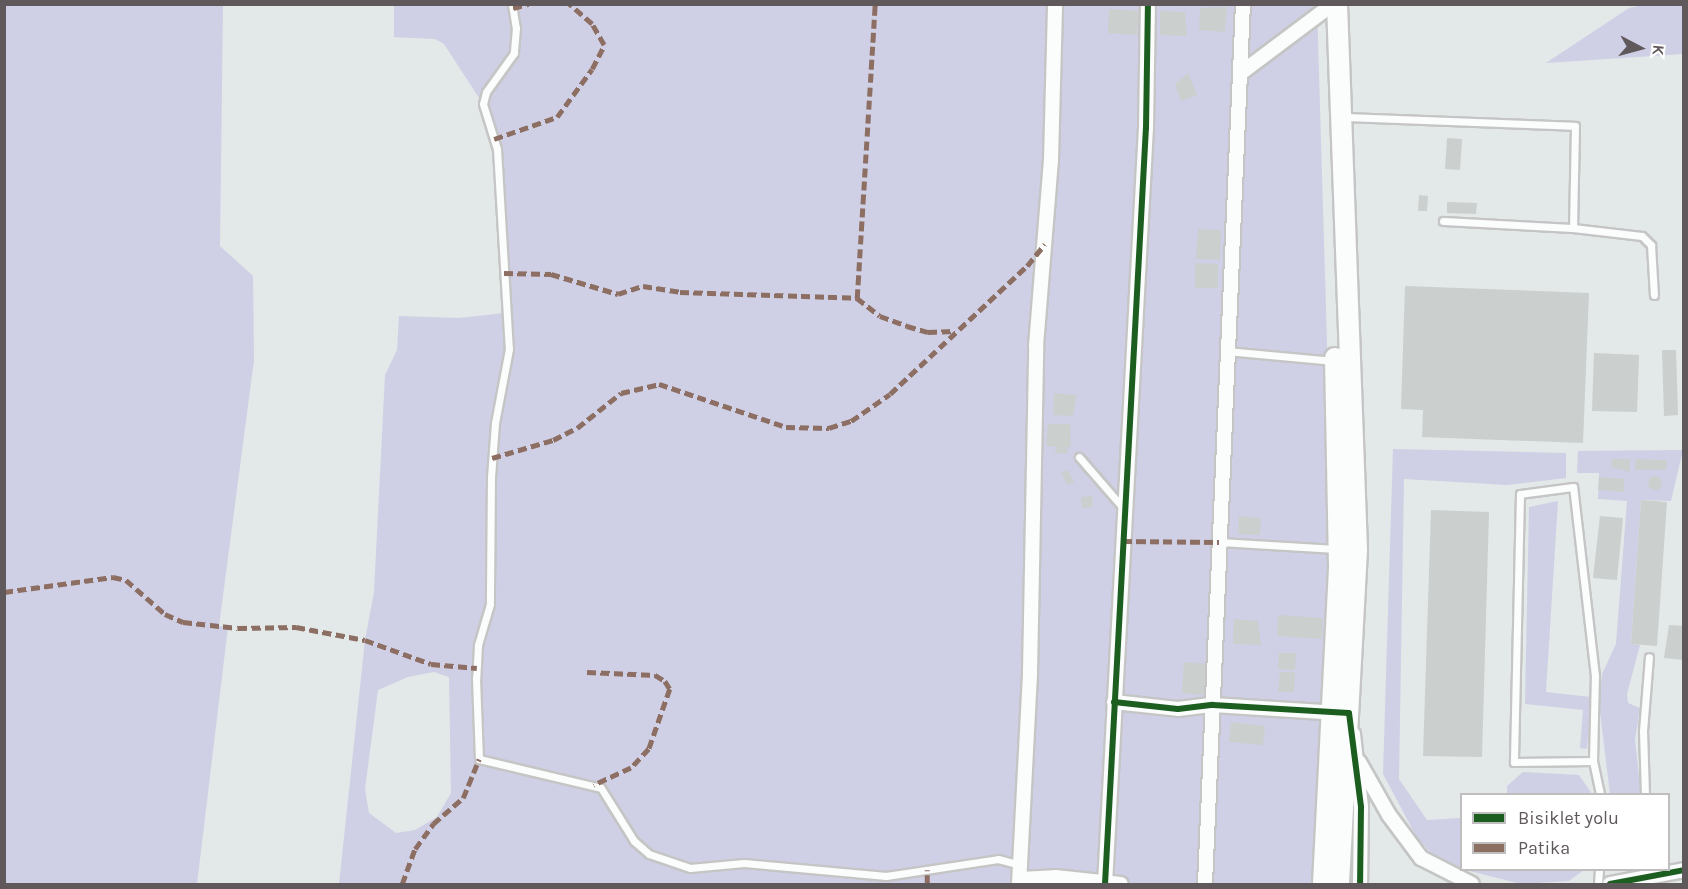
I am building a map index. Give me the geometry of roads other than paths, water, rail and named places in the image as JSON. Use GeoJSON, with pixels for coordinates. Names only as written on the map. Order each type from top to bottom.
{"type":"FeatureCollection","features":[{"type":"Feature","properties":{"kind":"main road"},"geometry":{"type":"LineString","coordinates":[[1330,6],[1340,117],[1342,361]]}},
{"type":"Feature","properties":{"kind":"main road"},"geometry":{"type":"LineString","coordinates":[[1330,6],[1348,550],[1341,713],[1339,885]]}},
{"type":"Feature","properties":{"kind":"main road"},"geometry":{"type":"LineString","coordinates":[[1323,885],[1341,713]]}},
{"type":"Feature","properties":{"kind":"street"},"geometry":{"type":"LineString","coordinates":[[1054,4],[1051,160],[1036,346],[1030,672],[1020,876],[1055,877],[1121,885]]}},
{"type":"Feature","properties":{"kind":"street"},"geometry":{"type":"LineString","coordinates":[[1105,884],[1146,129],[1148,4]]}},
{"type":"Feature","properties":{"kind":"street"},"geometry":{"type":"LineString","coordinates":[[1205,885],[1243,4]]}},
{"type":"Feature","properties":{"kind":"street"},"geometry":{"type":"LineString","coordinates":[[1241,73],[1330,6]]}},
{"type":"Feature","properties":{"kind":"street"},"geometry":{"type":"LineString","coordinates":[[1114,702],[1178,709],[1213,705],[1341,713],[1357,758],[1389,815],[1421,858],[1472,885]]}},
{"type":"Feature","properties":{"kind":"street"},"geometry":{"type":"LineString","coordinates":[[1357,758],[1360,885]]}},
{"type":"Feature","properties":{"kind":"street"},"geometry":{"type":"LineString","coordinates":[[1610,885],[1683,870],[1671,885]]}},
{"type":"Feature","properties":{"kind":"lane"},"geometry":{"type":"LineString","coordinates":[[512,4],[516,28],[514,52],[486,92],[483,104],[497,149],[509,349],[495,423],[491,477],[490,604],[478,645],[479,759],[601,788],[634,841],[649,854],[690,868],[744,863],[886,876],[998,859],[1020,876]]}},
{"type":"Feature","properties":{"kind":"lane"},"geometry":{"type":"LineString","coordinates":[[1340,117],[1575,126],[1573,228]]}},
{"type":"Feature","properties":{"kind":"lane"},"geometry":{"type":"LineString","coordinates":[[1443,221],[1573,228],[1642,236],[1651,245],[1654,295]]}},
{"type":"Feature","properties":{"kind":"lane"},"geometry":{"type":"LineString","coordinates":[[1227,351],[1342,361]]}},
{"type":"Feature","properties":{"kind":"lane"},"geometry":{"type":"LineString","coordinates":[[1079,457],[1125,510]]}},
{"type":"Feature","properties":{"kind":"lane"},"geometry":{"type":"LineString","coordinates":[[1593,761],[1514,762],[1520,494],[1573,487],[1595,676],[1593,761],[1600,793]]}},
{"type":"Feature","properties":{"kind":"lane"},"geometry":{"type":"LineString","coordinates":[[1219,542],[1348,550]]}},
{"type":"Feature","properties":{"kind":"lane"},"geometry":{"type":"LineString","coordinates":[[1645,793],[1642,731],[1649,657]]}}]}
